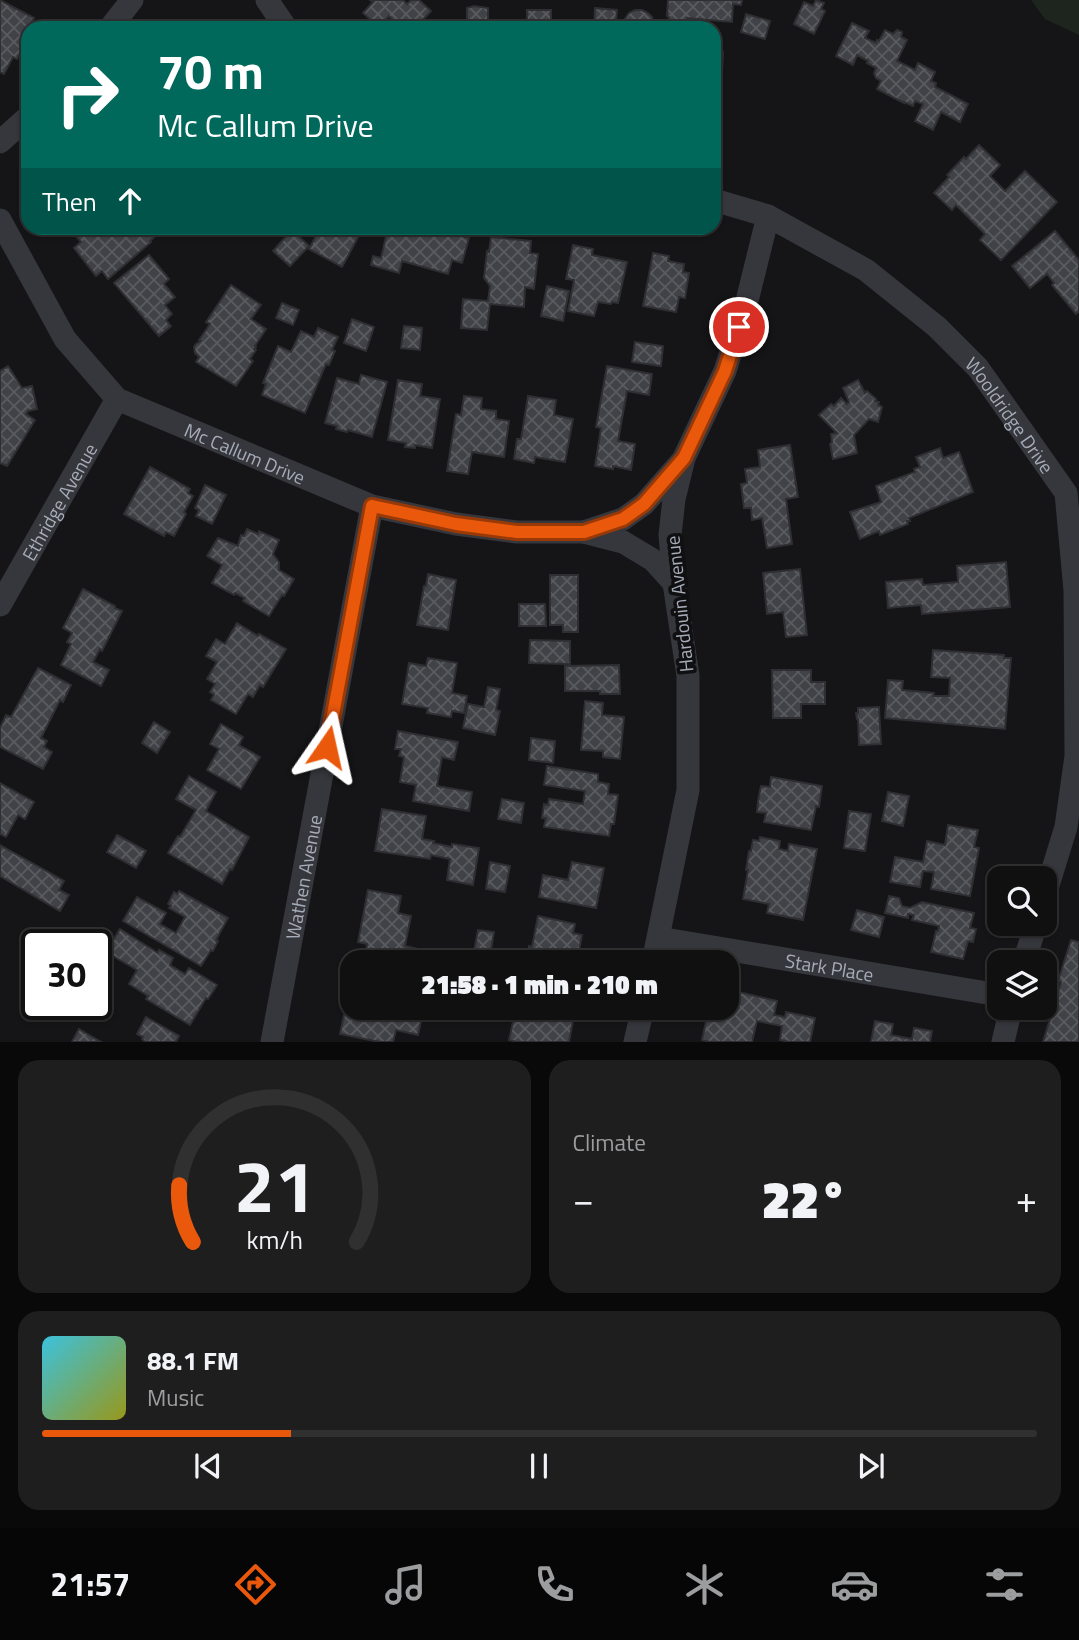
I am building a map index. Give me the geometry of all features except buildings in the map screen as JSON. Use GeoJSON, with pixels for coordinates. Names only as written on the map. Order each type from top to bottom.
{"type":"FeatureCollection","features":[{"type":"Feature","properties":{"kind":"street"},"geometry":{"type":"LineString","coordinates":[[116,21],[132,0]]}},
{"type":"Feature","properties":{"kind":"street"},"geometry":{"type":"LineString","coordinates":[[267,0],[281,21]]}},
{"type":"Feature","properties":{"kind":"street"},"geometry":{"type":"LineString","coordinates":[[0,142],[21,123]]}},
{"type":"Feature","properties":{"kind":"street","name":"Wooldridge Drive"},"geometry":{"type":"LineString","coordinates":[[721,202],[768,216],[866,270],[937,327],[978,368],[1072,493],[1076,756],[1066,827],[1054,866]]}},
{"type":"Feature","properties":{"kind":"street","name":"Hardouin Avenue"},"geometry":{"type":"LineString","coordinates":[[656,950],[688,790],[688,676],[674,583],[670,535],[674,499],[684,458],[725,371],[746,305],[768,216]]}},
{"type":"Feature","properties":{"kind":"street","name":"Mc Callum Drive"},"geometry":{"type":"LineString","coordinates":[[0,220],[65,339],[117,399],[372,506],[456,524],[517,532],[584,532],[623,542],[653,561],[674,583]]}},
{"type":"Feature","properties":{"kind":"street","name":"Ethridge Avenue"},"geometry":{"type":"LineString","coordinates":[[0,605],[117,399]]}},
{"type":"Feature","properties":{"kind":"street","name":"Mc Callum Drive"},"geometry":{"type":"LineString","coordinates":[[584,532],[623,519],[644,504],[684,458]]}},
{"type":"Feature","properties":{"kind":"street","name":"Wathen Avenue"},"geometry":{"type":"LineString","coordinates":[[272,1041],[372,506]]}},
{"type":"Feature","properties":{"kind":"street","name":"Stark Place"},"geometry":{"type":"LineString","coordinates":[[659,938],[987,993]]}},
{"type":"Feature","properties":{"kind":"street"},"geometry":{"type":"LineString","coordinates":[[635,1041],[640,1020]]}},
{"type":"Feature","properties":{"kind":"street"},"geometry":{"type":"LineString","coordinates":[[1003,1041],[1008,1020]]}},
{"type":"Feature","properties":{"kind":"shaded area"},"geometry":{"type":"Polygon","coordinates":[[[1031,0],[1079,0],[1079,35],[1045,19],[1031,0]]]}},
{"type":"Feature","properties":{"kind":"route"},"geometry":{"type":"LineString","coordinates":[[327,747],[372,506],[456,524],[517,532],[584,532],[623,519],[644,504],[684,458],[725,371],[739,327]]}}]}
